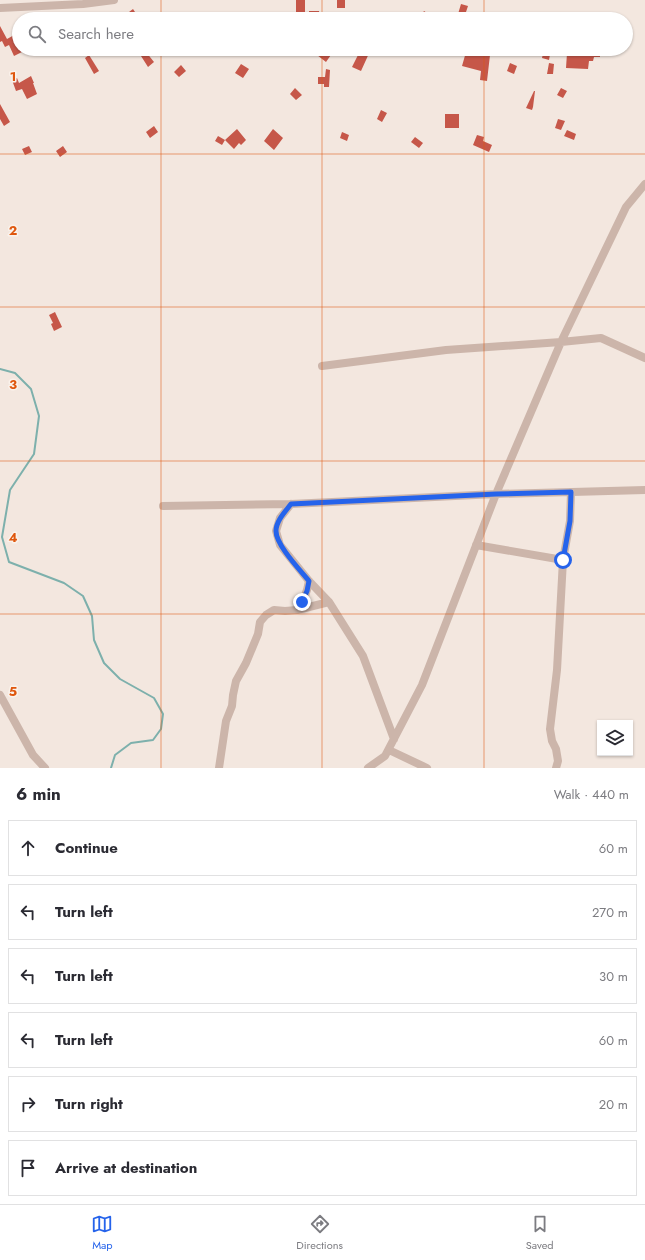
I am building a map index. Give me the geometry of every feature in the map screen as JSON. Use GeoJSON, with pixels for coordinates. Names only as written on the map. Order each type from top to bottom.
{"type":"FeatureCollection","features":[{"type":"Feature","properties":{"kind":"street"},"geometry":{"type":"LineString","coordinates":[[0,8],[83,4],[114,0]]}},
{"type":"Feature","properties":{"kind":"street"},"geometry":{"type":"LineString","coordinates":[[368,768],[385,756],[389,750],[422,686],[496,494],[561,342],[626,207],[645,184]]}},
{"type":"Feature","properties":{"kind":"street"},"geometry":{"type":"LineString","coordinates":[[322,366],[453,350],[601,338],[645,358]]}},
{"type":"Feature","properties":{"kind":"street"},"geometry":{"type":"LineString","coordinates":[[163,506],[291,504],[496,494],[645,490]]}},
{"type":"Feature","properties":{"kind":"street"},"geometry":{"type":"LineString","coordinates":[[556,768],[558,762],[556,749],[552,741],[550,729],[557,670],[563,560],[570,521],[571,492]]}},
{"type":"Feature","properties":{"kind":"street"},"geometry":{"type":"LineString","coordinates":[[291,504],[280,518],[276,531],[280,545],[309,581],[329,602],[363,656],[394,740]]}},
{"type":"Feature","properties":{"kind":"street"},"geometry":{"type":"LineString","coordinates":[[476,546],[563,560]]}},
{"type":"Feature","properties":{"kind":"street"},"geometry":{"type":"LineString","coordinates":[[297,610],[307,591],[309,581]]}},
{"type":"Feature","properties":{"kind":"street"},"geometry":{"type":"LineString","coordinates":[[219,768],[226,721],[232,706],[236,681],[258,634],[260,622],[266,615],[274,610],[297,610],[329,602]]}},
{"type":"Feature","properties":{"kind":"street"},"geometry":{"type":"LineString","coordinates":[[0,694],[33,755],[45,768]]}},
{"type":"Feature","properties":{"kind":"street"},"geometry":{"type":"LineString","coordinates":[[389,750],[427,768]]}},
{"type":"Feature","properties":{"kind":"building"},"geometry":{"type":"Polygon","coordinates":[[[296,0],[305,0],[305,12],[296,12],[296,0]]]}},
{"type":"Feature","properties":{"kind":"building"},"geometry":{"type":"Polygon","coordinates":[[[337,0],[345,0],[345,8],[337,8],[337,0]]]}},
{"type":"Feature","properties":{"kind":"building"},"geometry":{"type":"Polygon","coordinates":[[[461,4],[468,6],[466,12],[459,12],[461,4]]]}},
{"type":"Feature","properties":{"kind":"building"},"geometry":{"type":"Polygon","coordinates":[[[319,11],[319,12],[309,12],[319,11]]]}},
{"type":"Feature","properties":{"kind":"building"},"geometry":{"type":"Polygon","coordinates":[[[0,26],[7,39],[12,36],[12,52],[9,45],[5,47],[2,41],[0,42],[0,26]]]}},
{"type":"Feature","properties":{"kind":"building"},"geometry":{"type":"Polygon","coordinates":[[[90,56],[99,71],[94,74],[85,58],[90,56]]]}},
{"type":"Feature","properties":{"kind":"building"},"geometry":{"type":"Polygon","coordinates":[[[141,56],[149,56],[154,62],[148,67],[141,56]]]}},
{"type":"Feature","properties":{"kind":"building"},"geometry":{"type":"Polygon","coordinates":[[[318,56],[330,56],[326,62],[318,56]]]}},
{"type":"Feature","properties":{"kind":"building"},"geometry":{"type":"Polygon","coordinates":[[[358,56],[368,56],[361,71],[352,67],[358,56]]]}},
{"type":"Feature","properties":{"kind":"building"},"geometry":{"type":"Polygon","coordinates":[[[465,56],[490,56],[487,81],[480,80],[481,71],[462,66],[465,56]]]}},
{"type":"Feature","properties":{"kind":"building"},"geometry":{"type":"Polygon","coordinates":[[[542,56],[550,56],[549,60],[542,58],[542,56]]]}},
{"type":"Feature","properties":{"kind":"building"},"geometry":{"type":"Polygon","coordinates":[[[567,56],[600,56],[594,57],[593,61],[589,61],[588,69],[566,68],[567,56]]]}},
{"type":"Feature","properties":{"kind":"building"},"geometry":{"type":"Polygon","coordinates":[[[510,63],[517,66],[514,74],[507,71],[510,63]]]}},
{"type":"Feature","properties":{"kind":"building"},"geometry":{"type":"Polygon","coordinates":[[[549,63],[554,64],[553,74],[547,74],[549,63]]]}},
{"type":"Feature","properties":{"kind":"building"},"geometry":{"type":"Polygon","coordinates":[[[241,64],[249,69],[243,78],[235,73],[241,64]]]}},
{"type":"Feature","properties":{"kind":"building"},"geometry":{"type":"Polygon","coordinates":[[[181,65],[186,71],[179,77],[174,72],[181,65]]]}},
{"type":"Feature","properties":{"kind":"building"},"geometry":{"type":"Polygon","coordinates":[[[326,69],[330,70],[329,87],[324,87],[324,84],[318,84],[318,77],[325,77],[326,69]]]}},
{"type":"Feature","properties":{"kind":"building"},"geometry":{"type":"Polygon","coordinates":[[[31,76],[37,94],[27,99],[22,89],[16,91],[12,80],[17,78],[19,83],[31,76]]]}},
{"type":"Feature","properties":{"kind":"building"},"geometry":{"type":"Polygon","coordinates":[[[295,88],[302,95],[296,100],[290,94],[295,88]]]}},
{"type":"Feature","properties":{"kind":"building"},"geometry":{"type":"Polygon","coordinates":[[[561,88],[567,91],[563,98],[557,95],[561,88]]]}},
{"type":"Feature","properties":{"kind":"building"},"geometry":{"type":"Polygon","coordinates":[[[535,91],[532,110],[526,108],[535,91]]]}},
{"type":"Feature","properties":{"kind":"building"},"geometry":{"type":"Polygon","coordinates":[[[0,104],[10,122],[4,126],[0,119],[0,104]]]}},
{"type":"Feature","properties":{"kind":"building"},"geometry":{"type":"Polygon","coordinates":[[[381,110],[387,113],[382,122],[377,119],[381,110]]]}},
{"type":"Feature","properties":{"kind":"building"},"geometry":{"type":"Polygon","coordinates":[[[445,114],[459,114],[459,128],[445,128],[445,114]]]}},
{"type":"Feature","properties":{"kind":"building"},"geometry":{"type":"Polygon","coordinates":[[[558,119],[565,121],[561,130],[555,128],[558,119]]]}},
{"type":"Feature","properties":{"kind":"building"},"geometry":{"type":"Polygon","coordinates":[[[154,126],[158,132],[150,138],[146,132],[154,126]]]}},
{"type":"Feature","properties":{"kind":"building"},"geometry":{"type":"Polygon","coordinates":[[[237,129],[246,140],[241,145],[239,143],[234,149],[225,140],[237,129]]]}},
{"type":"Feature","properties":{"kind":"building"},"geometry":{"type":"Polygon","coordinates":[[[273,129],[283,138],[274,150],[264,141],[273,129]]]}},
{"type":"Feature","properties":{"kind":"building"},"geometry":{"type":"Polygon","coordinates":[[[567,130],[576,134],[574,140],[564,136],[567,130]]]}},
{"type":"Feature","properties":{"kind":"building"},"geometry":{"type":"Polygon","coordinates":[[[342,132],[349,135],[347,141],[340,138],[342,132]]]}},
{"type":"Feature","properties":{"kind":"building"},"geometry":{"type":"Polygon","coordinates":[[[477,135],[484,137],[483,141],[492,145],[489,152],[473,145],[477,135]]]}},
{"type":"Feature","properties":{"kind":"building"},"geometry":{"type":"Polygon","coordinates":[[[218,136],[225,140],[222,145],[215,141],[218,136]]]}},
{"type":"Feature","properties":{"kind":"building"},"geometry":{"type":"Polygon","coordinates":[[[415,137],[423,143],[419,148],[411,142],[415,137]]]}},
{"type":"Feature","properties":{"kind":"building"},"geometry":{"type":"Polygon","coordinates":[[[29,146],[32,152],[25,155],[22,149],[29,146]]]}},
{"type":"Feature","properties":{"kind":"building"},"geometry":{"type":"Polygon","coordinates":[[[63,146],[67,152],[60,157],[56,151],[63,146]]]}},
{"type":"Feature","properties":{"kind":"building"},"geometry":{"type":"Polygon","coordinates":[[[55,312],[62,327],[54,331],[51,324],[53,323],[49,315],[55,312]]]}},
{"type":"Feature","properties":{"kind":"waterway"},"geometry":{"type":"LineString","coordinates":[[0,369],[15,373],[31,389],[39,416],[34,454],[10,490],[2,537],[9,562],[64,583],[83,596],[92,616],[94,640],[104,663],[120,679],[154,698],[163,714],[161,729],[153,740],[131,743],[115,755],[111,768]]}},
{"type":"Feature","properties":{"kind":"route"},"geometry":{"type":"LineString","coordinates":[[302,602],[307,591],[309,581],[280,545],[276,531],[280,518],[291,504],[496,494],[571,492],[570,521],[563,560]]}}]}
